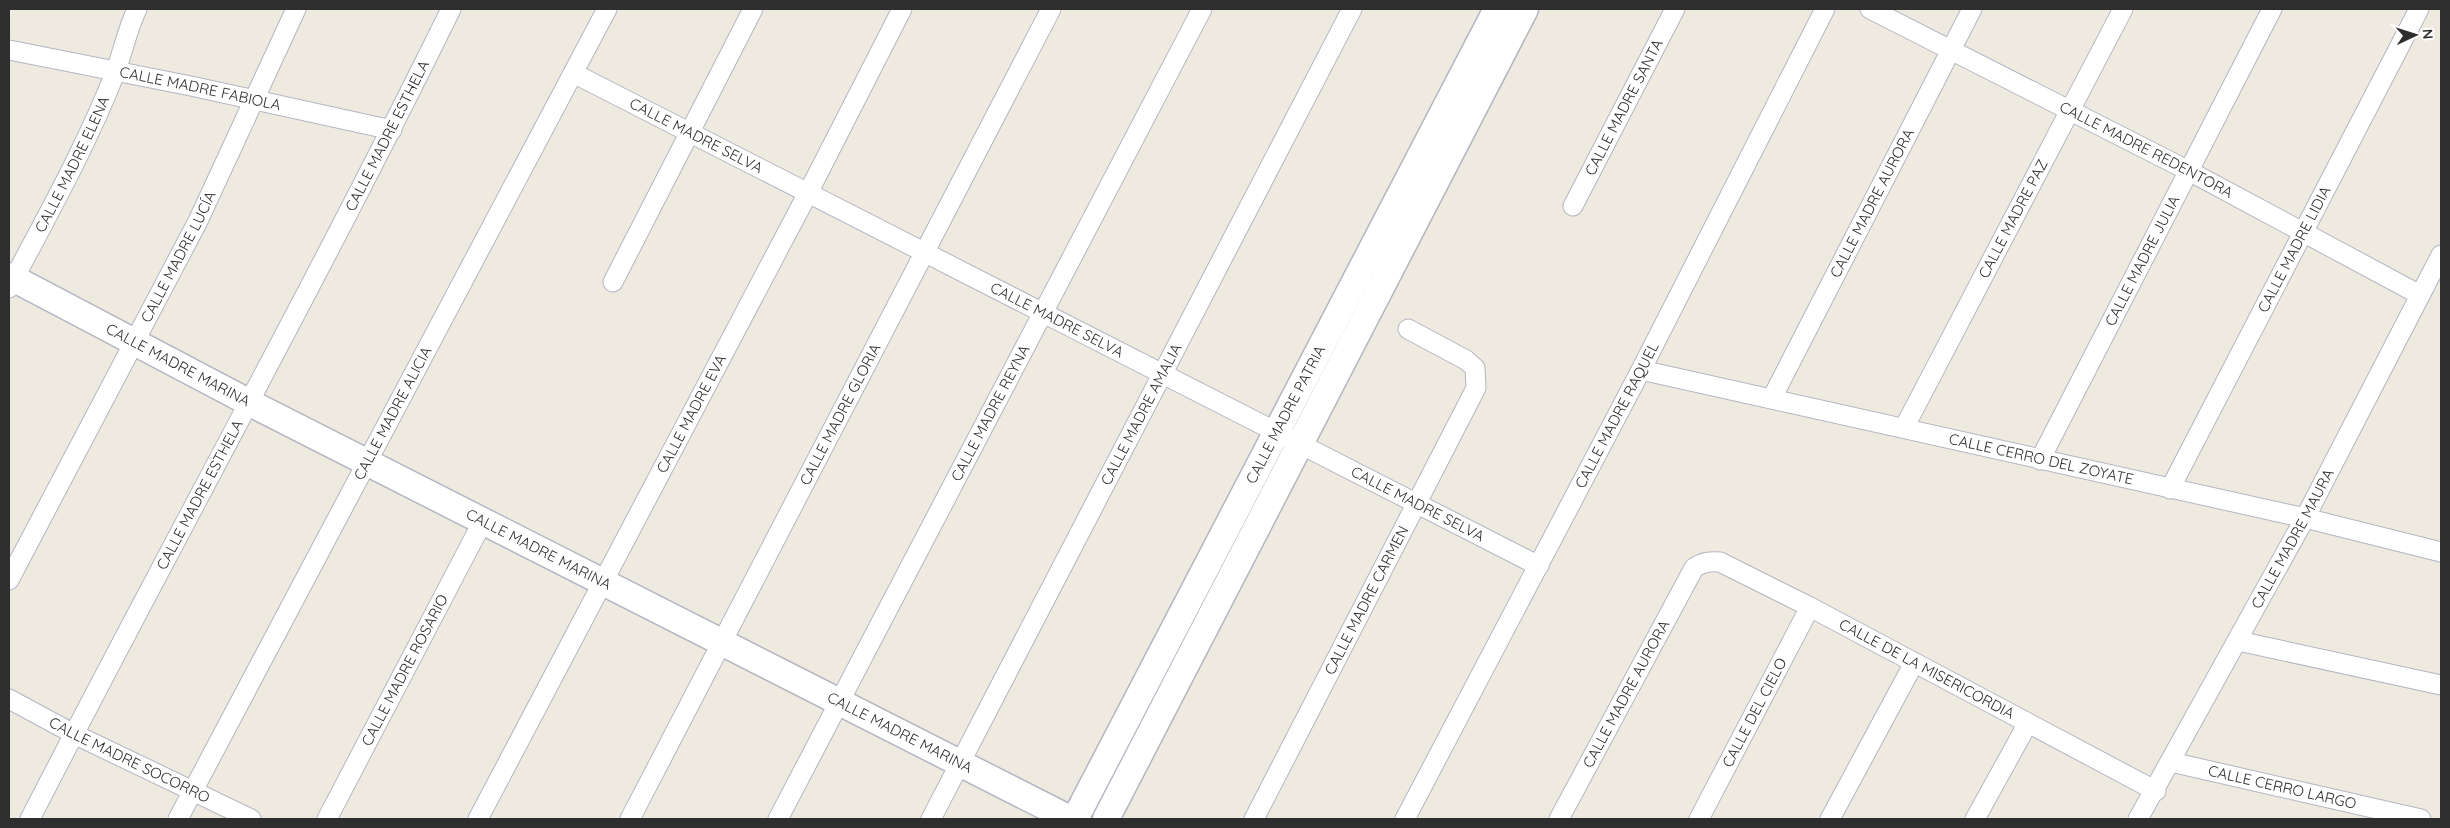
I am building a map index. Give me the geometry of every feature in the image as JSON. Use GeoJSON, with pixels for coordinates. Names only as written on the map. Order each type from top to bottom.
{"type":"FeatureCollection","features":[{"type":"Feature","properties":{"kind":"street","name":"CALLE MADRE ELENA"},"geometry":{"type":"LineString","coordinates":[[11,281],[74,161],[116,72],[128,28],[137,9]]}},
{"type":"Feature","properties":{"kind":"street","name":"CALLE MADRE LUCÍA"},"geometry":{"type":"LineString","coordinates":[[9,580],[198,221],[296,9]]}},
{"type":"Feature","properties":{"kind":"street","name":"CALLE MADRE ESTHELA"},"geometry":{"type":"LineString","coordinates":[[30,819],[392,130],[451,9]]}},
{"type":"Feature","properties":{"kind":"street","name":"CALLE MADRE ALICIA"},"geometry":{"type":"LineString","coordinates":[[178,819],[575,74],[607,9]]}},
{"type":"Feature","properties":{"kind":"street"},"geometry":{"type":"LineString","coordinates":[[613,282],[753,9]]}},
{"type":"Feature","properties":{"kind":"street","name":"CALLE MADRE EVA"},"geometry":{"type":"LineString","coordinates":[[478,819],[808,193],[902,9]]}},
{"type":"Feature","properties":{"kind":"street","name":"CALLE MADRE GLORIA"},"geometry":{"type":"LineString","coordinates":[[630,819],[1051,9]]}},
{"type":"Feature","properties":{"kind":"street","name":"CALLE MADRE REYNA"},"geometry":{"type":"LineString","coordinates":[[778,819],[840,703],[1041,313],[1202,9]]}},
{"type":"Feature","properties":{"kind":"street","name":"CALLE MADRE AMALIA"},"geometry":{"type":"LineString","coordinates":[[931,819],[1352,9]]}},
{"type":"Feature","properties":{"kind":"street","name":"CALLE MADRE PATRIA"},"geometry":{"type":"LineString","coordinates":[[1075,819],[1497,9]]}},
{"type":"Feature","properties":{"kind":"street","name":"CALLE MADRE PATRIA"},"geometry":{"type":"LineString","coordinates":[[1106,819],[1525,9]]}},
{"type":"Feature","properties":{"kind":"street","name":"CALLE MADRE SANTA"},"geometry":{"type":"LineString","coordinates":[[1573,206],[1675,9]]}},
{"type":"Feature","properties":{"kind":"street","name":"CALLE MADRE RAQUEL"},"geometry":{"type":"LineString","coordinates":[[1405,819],[1641,370],[1825,9]]}},
{"type":"Feature","properties":{"kind":"street","name":"CALLE MADRE REDENTORA"},"geometry":{"type":"LineString","coordinates":[[1870,9],[2070,109],[2286,222],[2303,234],[2420,295]]}},
{"type":"Feature","properties":{"kind":"street","name":"CALLE MADRE AURORA"},"geometry":{"type":"LineString","coordinates":[[1772,398],[1972,9]]}},
{"type":"Feature","properties":{"kind":"street","name":"CALLE MADRE PAZ"},"geometry":{"type":"LineString","coordinates":[[1904,428],[2123,9]]}},
{"type":"Feature","properties":{"kind":"street","name":"CALLE MADRE JULIA"},"geometry":{"type":"LineString","coordinates":[[2040,460],[2272,9]]}},
{"type":"Feature","properties":{"kind":"street","name":"CALLE MADRE LIDIA"},"geometry":{"type":"LineString","coordinates":[[2170,489],[2419,9]]}},
{"type":"Feature","properties":{"kind":"street","name":"CALLE MADRE FABIOLA"},"geometry":{"type":"LineString","coordinates":[[9,50],[253,99],[392,130]]}},
{"type":"Feature","properties":{"kind":"street","name":"CALLE MADRE SELVA"},"geometry":{"type":"LineString","coordinates":[[575,74],[924,254],[1539,566]]}},
{"type":"Feature","properties":{"kind":"street","name":"CALLE MADRE MAURA"},"geometry":{"type":"LineString","coordinates":[[2138,819],[2156,791],[2305,518],[2441,255]]}},
{"type":"Feature","properties":{"kind":"street","name":"CALLE MADRE MARINA"},"geometry":{"type":"LineString","coordinates":[[11,281],[135,341],[250,403],[1070,819]]}},
{"type":"Feature","properties":{"kind":"street","name":"CALLE MADRE CARMEN"},"geometry":{"type":"LineString","coordinates":[[1254,819],[1471,399],[1477,378],[1474,368],[1466,360],[1408,329]]}},
{"type":"Feature","properties":{"kind":"street","name":"CALLE CERRO DEL ZOYATE"},"geometry":{"type":"LineString","coordinates":[[1641,370],[2440,549]]}},
{"type":"Feature","properties":{"kind":"street","name":"CALLE MADRE ROSARIO"},"geometry":{"type":"LineString","coordinates":[[327,819],[483,521]]}},
{"type":"Feature","properties":{"kind":"street","name":"CALLE DE LA MISERICORDIA"},"geometry":{"type":"LineString","coordinates":[[1694,568],[1706,562],[1720,562],[1810,607],[2156,791]]}},
{"type":"Feature","properties":{"kind":"street","name":"CALLE MADRE AURORA"},"geometry":{"type":"LineString","coordinates":[[1559,819],[1694,568]]}},
{"type":"Feature","properties":{"kind":"street","name":"CALLE DEL CIELO"},"geometry":{"type":"LineString","coordinates":[[1699,819],[1810,607]]}},
{"type":"Feature","properties":{"kind":"street"},"geometry":{"type":"LineString","coordinates":[[2238,641],[2441,685]]}},
{"type":"Feature","properties":{"kind":"street"},"geometry":{"type":"LineString","coordinates":[[1830,819],[1914,663]]}},
{"type":"Feature","properties":{"kind":"street","name":"CALLE MADRE SOCORRO"},"geometry":{"type":"LineString","coordinates":[[9,699],[74,734],[251,819]]}},
{"type":"Feature","properties":{"kind":"street"},"geometry":{"type":"LineString","coordinates":[[1975,819],[2028,723]]}},
{"type":"Feature","properties":{"kind":"street","name":"CALLE CERRO LARGO"},"geometry":{"type":"LineString","coordinates":[[2171,762],[2421,819]]}}]}
